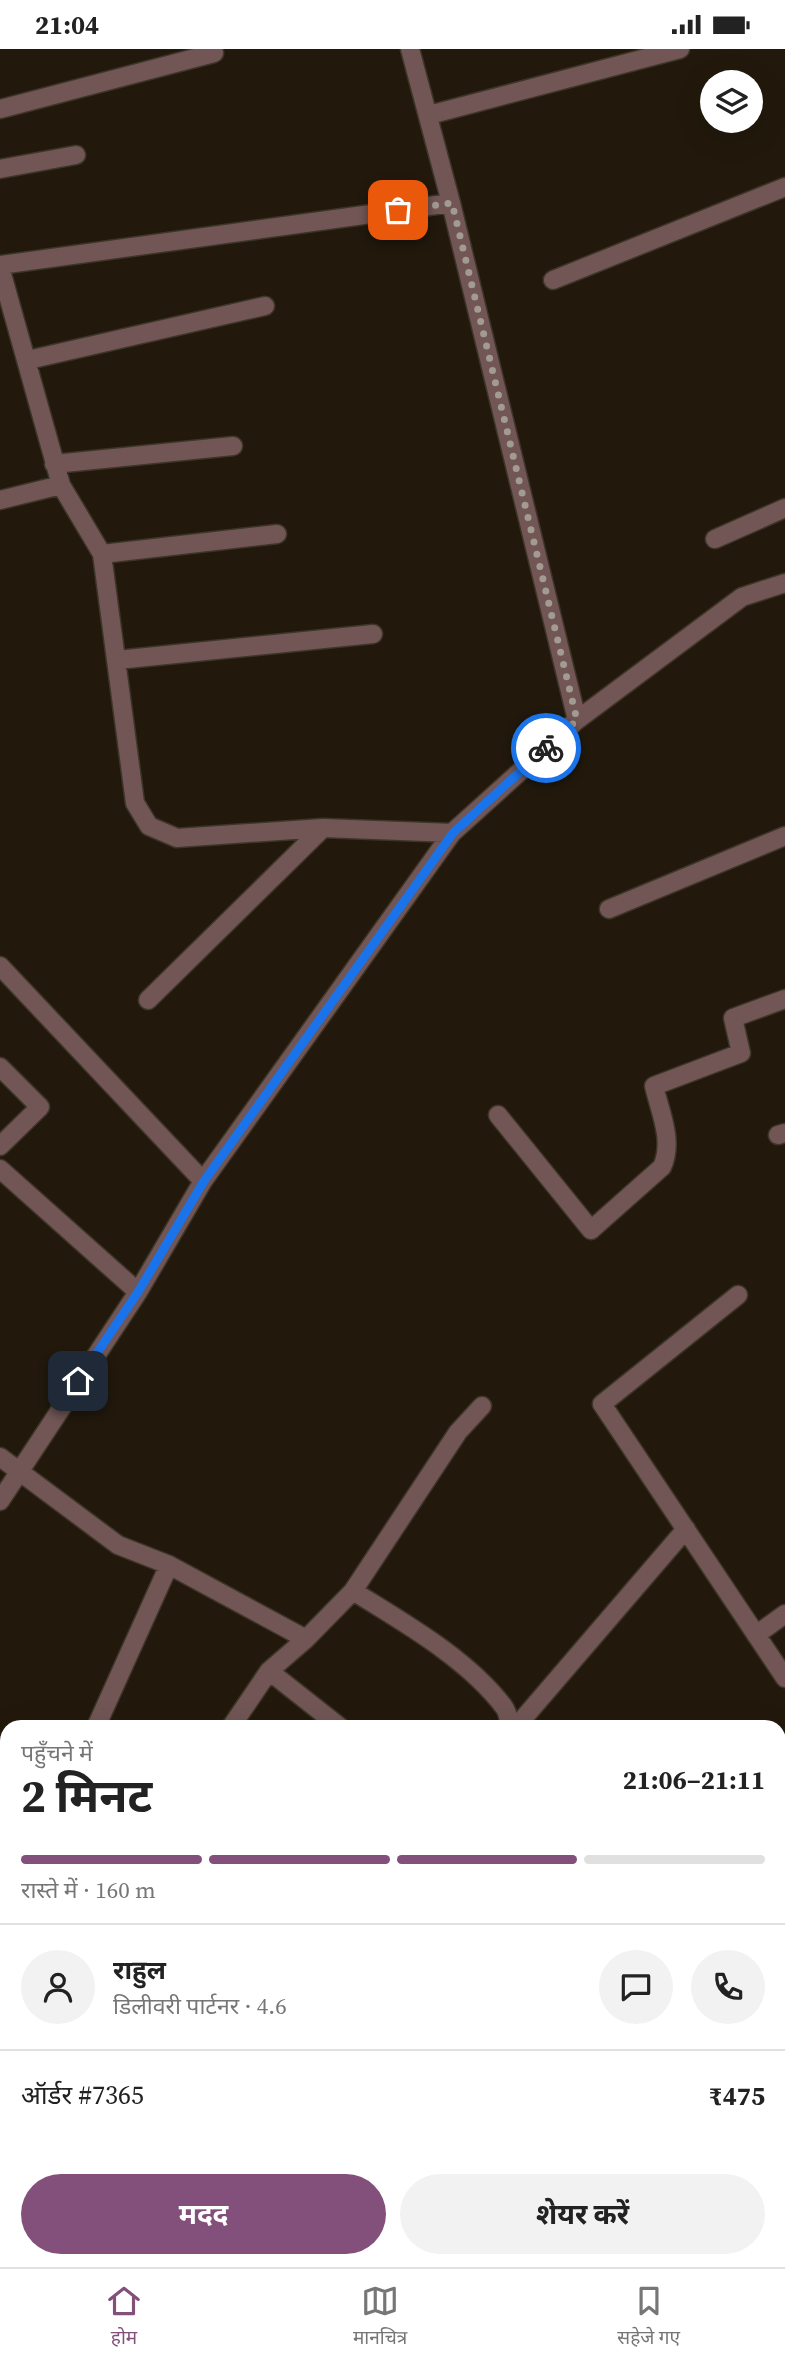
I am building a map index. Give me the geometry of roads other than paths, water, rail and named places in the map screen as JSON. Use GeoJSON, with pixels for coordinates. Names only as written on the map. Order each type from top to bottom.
{"type":"FeatureCollection","features":[{"type":"Feature","properties":{"kind":"street"},"geometry":{"type":"LineString","coordinates":[[410,49],[452,203],[577,720]]}},
{"type":"Feature","properties":{"kind":"street"},"geometry":{"type":"LineString","coordinates":[[429,115],[680,49]]}},
{"type":"Feature","properties":{"kind":"street"},"geometry":{"type":"LineString","coordinates":[[0,109],[214,53]]}},
{"type":"Feature","properties":{"kind":"street"},"geometry":{"type":"LineString","coordinates":[[0,169],[76,155]]}},
{"type":"Feature","properties":{"kind":"street"},"geometry":{"type":"LineString","coordinates":[[553,280],[785,187]]}},
{"type":"Feature","properties":{"kind":"street"},"geometry":{"type":"LineString","coordinates":[[452,203],[0,266],[61,485],[102,554],[135,803],[149,826],[177,838],[323,828],[453,833]]}},
{"type":"Feature","properties":{"kind":"street"},"geometry":{"type":"LineString","coordinates":[[28,360],[265,306]]}},
{"type":"Feature","properties":{"kind":"street"},"geometry":{"type":"LineString","coordinates":[[54,464],[233,446]]}},
{"type":"Feature","properties":{"kind":"street"},"geometry":{"type":"LineString","coordinates":[[0,500],[61,485]]}},
{"type":"Feature","properties":{"kind":"street"},"geometry":{"type":"LineString","coordinates":[[715,539],[785,508]]}},
{"type":"Feature","properties":{"kind":"street"},"geometry":{"type":"LineString","coordinates":[[102,554],[277,534]]}},
{"type":"Feature","properties":{"kind":"street"},"geometry":{"type":"LineString","coordinates":[[0,1501],[18,1469],[138,1292],[204,1181],[453,833],[577,720],[742,597],[785,583]]}},
{"type":"Feature","properties":{"kind":"street"},"geometry":{"type":"LineString","coordinates":[[117,660],[373,634]]}},
{"type":"Feature","properties":{"kind":"street"},"geometry":{"type":"LineString","coordinates":[[148,1000],[323,828]]}},
{"type":"Feature","properties":{"kind":"street"},"geometry":{"type":"LineString","coordinates":[[609,909],[785,836]]}},
{"type":"Feature","properties":{"kind":"street"},"geometry":{"type":"LineString","coordinates":[[0,966],[204,1181]]}},
{"type":"Feature","properties":{"kind":"street"},"geometry":{"type":"LineString","coordinates":[[498,1115],[591,1230],[662,1167],[668,1154],[668,1140],[654,1086],[741,1053],[733,1018],[785,999]]}},
{"type":"Feature","properties":{"kind":"street"},"geometry":{"type":"LineString","coordinates":[[0,1067],[40,1107],[0,1146]]}},
{"type":"Feature","properties":{"kind":"street"},"geometry":{"type":"LineString","coordinates":[[0,1169],[138,1292]]}},
{"type":"Feature","properties":{"kind":"street"},"geometry":{"type":"LineString","coordinates":[[738,1295],[602,1404],[785,1678]]}},
{"type":"Feature","properties":{"kind":"street"},"geometry":{"type":"LineString","coordinates":[[236,1720],[269,1671],[306,1639],[353,1591],[458,1432],[482,1406]]}},
{"type":"Feature","properties":{"kind":"street"},"geometry":{"type":"LineString","coordinates":[[0,1457],[118,1545],[169,1565],[306,1639]]}},
{"type":"Feature","properties":{"kind":"street"},"geometry":{"type":"LineString","coordinates":[[519,1720],[685,1529]]}},
{"type":"Feature","properties":{"kind":"street"},"geometry":{"type":"LineString","coordinates":[[99,1720],[169,1565]]}},
{"type":"Feature","properties":{"kind":"street"},"geometry":{"type":"LineString","coordinates":[[353,1591],[419,1632],[457,1661],[506,1709],[510,1720]]}},
{"type":"Feature","properties":{"kind":"street"},"geometry":{"type":"LineString","coordinates":[[756,1635],[785,1615]]}},
{"type":"Feature","properties":{"kind":"street"},"geometry":{"type":"LineString","coordinates":[[269,1671],[331,1720]]}}]}
